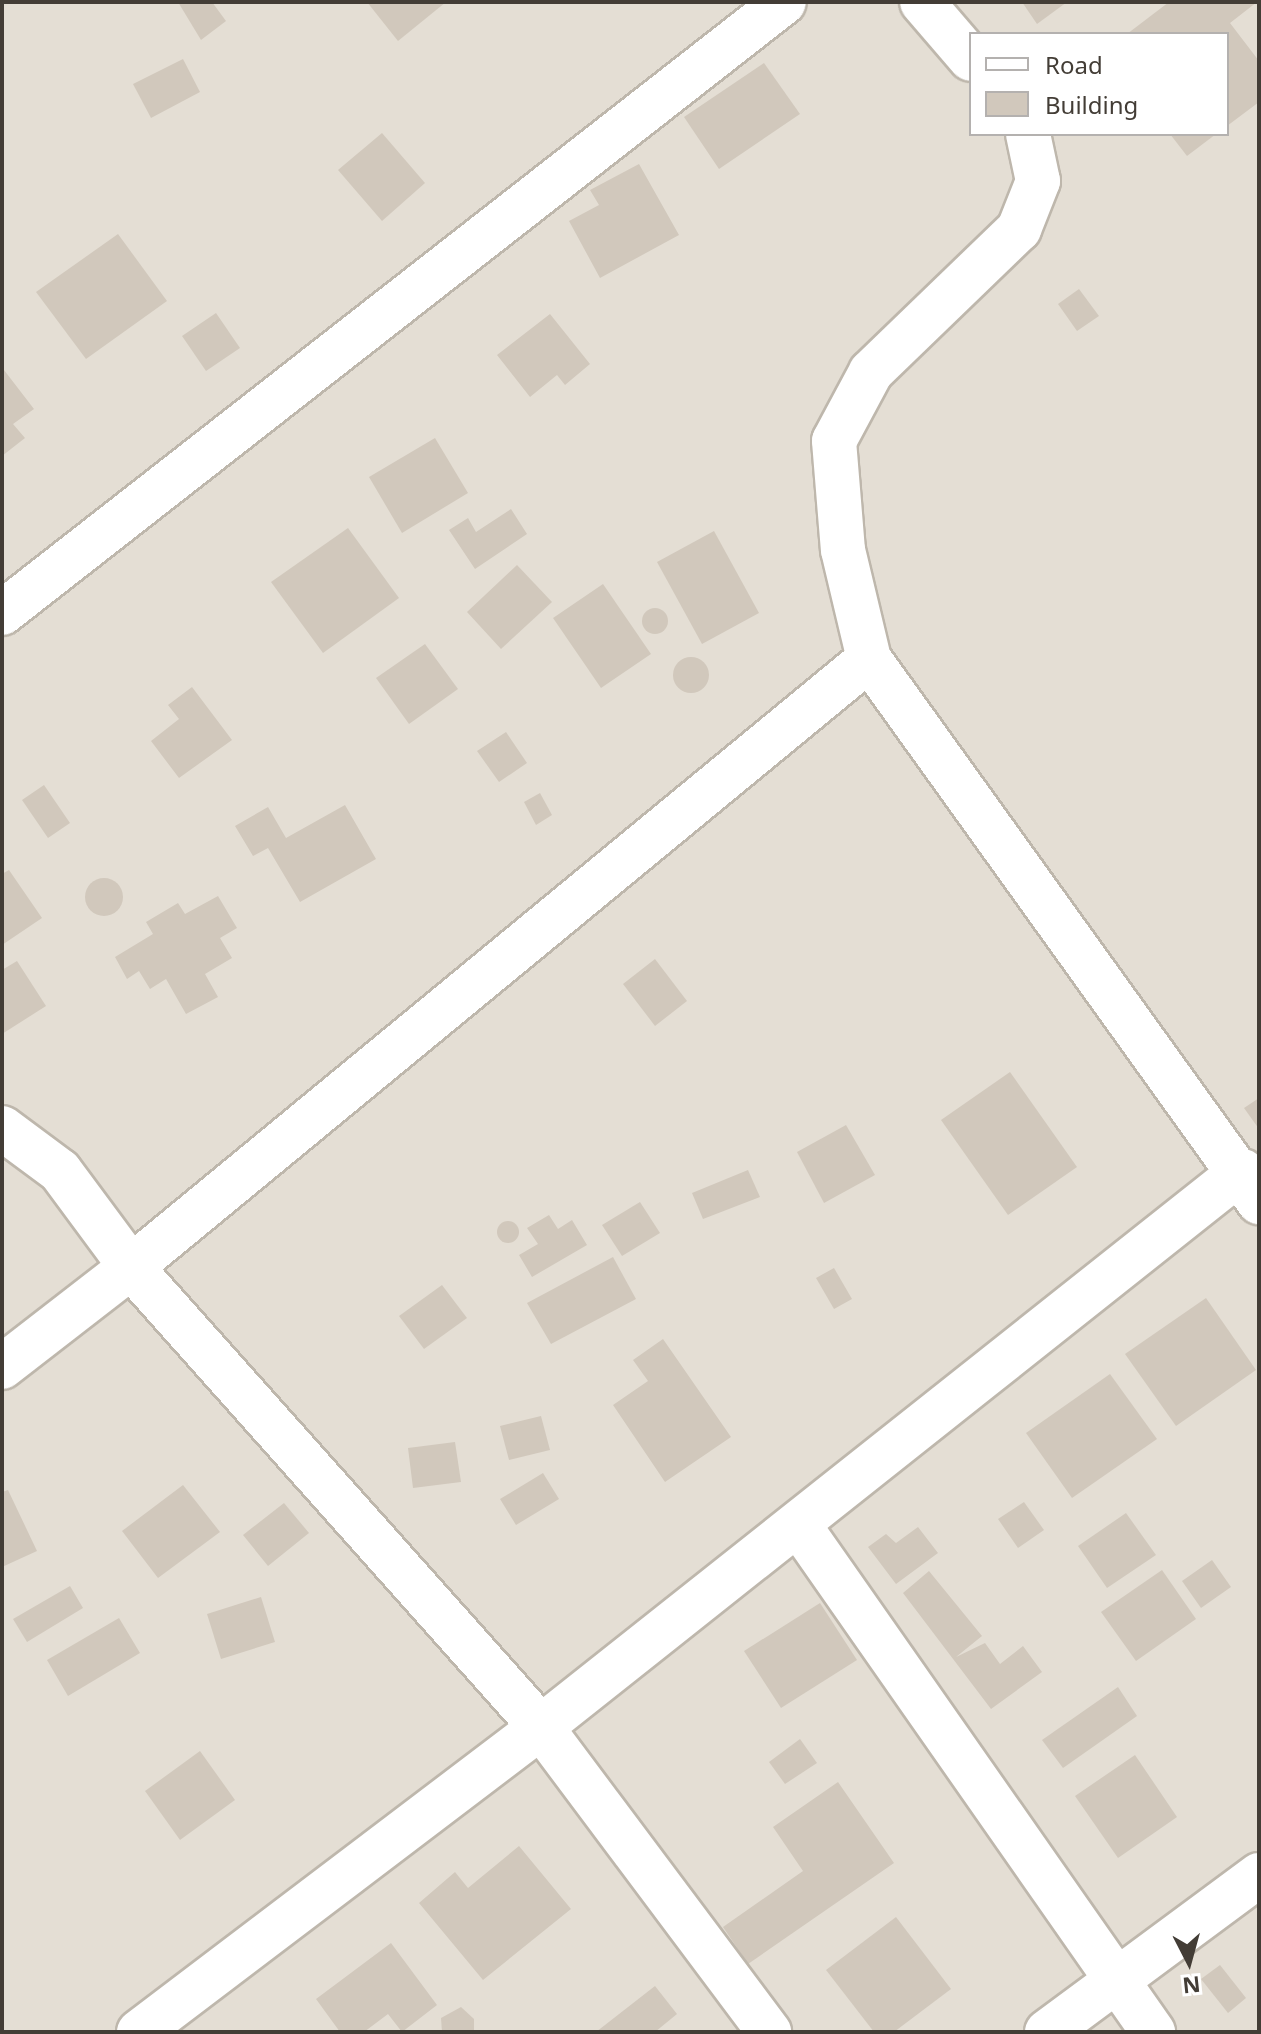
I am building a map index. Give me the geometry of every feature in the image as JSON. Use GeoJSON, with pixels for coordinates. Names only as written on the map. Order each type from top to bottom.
{"type":"FeatureCollection","features":[{"type":"Feature","properties":{"kind":"street"},"geometry":{"type":"LineString","coordinates":[[2,613],[784,2]]}},
{"type":"Feature","properties":{"kind":"street"},"geometry":{"type":"LineString","coordinates":[[922,2],[969,57]]}},
{"type":"Feature","properties":{"kind":"street"},"geometry":{"type":"LineString","coordinates":[[139,2032],[541,1727],[798,1524],[1250,1187],[869,659],[843,550],[834,441],[871,372],[1019,229],[1038,181],[1028,136]]}},
{"type":"Feature","properties":{"kind":"street"},"geometry":{"type":"LineString","coordinates":[[2,1367],[131,1267],[869,659]]}},
{"type":"Feature","properties":{"kind":"street"},"geometry":{"type":"LineString","coordinates":[[2,1128],[60,1171],[131,1267],[541,1727],[769,2032]]}},
{"type":"Feature","properties":{"kind":"street"},"geometry":{"type":"LineString","coordinates":[[798,1524],[1153,2032]]}},
{"type":"Feature","properties":{"kind":"street"},"geometry":{"type":"LineString","coordinates":[[1047,2032],[1120,1982],[1259,1875]]}},
{"type":"Feature","properties":{"kind":"shaded area"},"geometry":{"type":"Polygon","coordinates":[[[2,2],[1259,2],[1259,2032],[2,2032],[2,2]]]}},
{"type":"Feature","properties":{"kind":"building"},"geometry":{"type":"Polygon","coordinates":[[[178,2],[212,2],[226,21],[201,40],[178,2]]]}},
{"type":"Feature","properties":{"kind":"building"},"geometry":{"type":"Polygon","coordinates":[[[367,2],[446,2],[398,41],[367,2]]]}},
{"type":"Feature","properties":{"kind":"building"},"geometry":{"type":"Polygon","coordinates":[[[1022,2],[1067,2],[1037,24],[1022,2]]]}},
{"type":"Feature","properties":{"kind":"building"},"geometry":{"type":"Polygon","coordinates":[[[1169,2],[1257,2],[1230,23],[1259,61],[1259,102],[1229,124],[1229,32],[1130,32],[1169,2]]]}},
{"type":"Feature","properties":{"kind":"building"},"geometry":{"type":"Polygon","coordinates":[[[183,59],[200,92],[151,118],[133,84],[183,59]]]}},
{"type":"Feature","properties":{"kind":"building"},"geometry":{"type":"Polygon","coordinates":[[[764,63],[800,114],[719,169],[684,117],[764,63]]]}},
{"type":"Feature","properties":{"kind":"building"},"geometry":{"type":"Polygon","coordinates":[[[382,133],[425,183],[382,221],[338,170],[382,133]]]}},
{"type":"Feature","properties":{"kind":"building"},"geometry":{"type":"Polygon","coordinates":[[[1172,136],[1213,136],[1187,156],[1172,136]]]}},
{"type":"Feature","properties":{"kind":"building"},"geometry":{"type":"Polygon","coordinates":[[[639,164],[679,235],[600,278],[569,221],[599,205],[590,190],[639,164]]]}},
{"type":"Feature","properties":{"kind":"building"},"geometry":{"type":"Polygon","coordinates":[[[118,234],[167,301],[86,359],[36,292],[118,234]]]}},
{"type":"Feature","properties":{"kind":"building"},"geometry":{"type":"Polygon","coordinates":[[[1079,289],[1099,316],[1077,331],[1058,304],[1079,289]]]}},
{"type":"Feature","properties":{"kind":"building"},"geometry":{"type":"Polygon","coordinates":[[[216,313],[240,348],[206,371],[182,336],[216,313]]]}},
{"type":"Feature","properties":{"kind":"building"},"geometry":{"type":"Polygon","coordinates":[[[550,314],[590,364],[565,385],[557,375],[530,397],[497,355],[550,314]]]}},
{"type":"Feature","properties":{"kind":"building"},"geometry":{"type":"Polygon","coordinates":[[[4,370],[34,409],[13,424],[25,438],[2,456],[4,370]]]}},
{"type":"Feature","properties":{"kind":"building"},"geometry":{"type":"Polygon","coordinates":[[[435,438],[468,493],[402,533],[369,477],[435,438]]]}},
{"type":"Feature","properties":{"kind":"building"},"geometry":{"type":"Polygon","coordinates":[[[511,509],[527,534],[475,569],[449,530],[468,518],[476,532],[511,509]]]}},
{"type":"Feature","properties":{"kind":"building"},"geometry":{"type":"Polygon","coordinates":[[[348,528],[399,598],[323,653],[271,582],[348,528]]]}},
{"type":"Feature","properties":{"kind":"building"},"geometry":{"type":"Polygon","coordinates":[[[714,531],[759,613],[702,644],[657,562],[714,531]]]}},
{"type":"Feature","properties":{"kind":"building"},"geometry":{"type":"Polygon","coordinates":[[[517,565],[552,602],[501,649],[467,612],[517,565]]]}},
{"type":"Feature","properties":{"kind":"building"},"geometry":{"type":"Polygon","coordinates":[[[603,584],[651,654],[601,688],[553,618],[603,584]]]}},
{"type":"Feature","properties":{"kind":"building"},"geometry":{"type":"Polygon","coordinates":[[[655,608],[664,612],[668,621],[664,630],[655,634],[646,630],[642,621],[646,612],[655,608]]]}},
{"type":"Feature","properties":{"kind":"building"},"geometry":{"type":"Polygon","coordinates":[[[425,644],[458,689],[409,724],[376,678],[425,644]]]}},
{"type":"Feature","properties":{"kind":"building"},"geometry":{"type":"Polygon","coordinates":[[[691,657],[704,662],[709,675],[704,688],[691,693],[678,688],[673,675],[678,662],[691,657]]]}},
{"type":"Feature","properties":{"kind":"building"},"geometry":{"type":"Polygon","coordinates":[[[192,687],[232,740],[179,778],[151,741],[179,719],[168,705],[192,687]]]}},
{"type":"Feature","properties":{"kind":"building"},"geometry":{"type":"Polygon","coordinates":[[[506,732],[527,763],[499,782],[477,751],[506,732]]]}},
{"type":"Feature","properties":{"kind":"building"},"geometry":{"type":"Polygon","coordinates":[[[44,785],[70,823],[48,838],[22,800],[44,785]]]}},
{"type":"Feature","properties":{"kind":"building"},"geometry":{"type":"Polygon","coordinates":[[[540,793],[552,815],[536,825],[524,802],[540,793]]]}},
{"type":"Feature","properties":{"kind":"building"},"geometry":{"type":"Polygon","coordinates":[[[345,805],[376,859],[300,902],[268,848],[253,856],[235,826],[268,807],[286,838],[345,805]]]}},
{"type":"Feature","properties":{"kind":"building"},"geometry":{"type":"Polygon","coordinates":[[[9,870],[42,918],[2,945],[2,874],[9,870]]]}},
{"type":"Feature","properties":{"kind":"building"},"geometry":{"type":"Polygon","coordinates":[[[104,878],[117,884],[123,897],[117,910],[104,916],[91,910],[85,897],[91,884],[104,878]]]}},
{"type":"Feature","properties":{"kind":"building"},"geometry":{"type":"Polygon","coordinates":[[[218,896],[237,928],[220,938],[232,958],[205,974],[218,997],[186,1014],[166,979],[150,989],[139,971],[127,979],[115,957],[153,934],[146,922],[178,903],[185,914],[218,896]]]}},
{"type":"Feature","properties":{"kind":"building"},"geometry":{"type":"Polygon","coordinates":[[[655,959],[687,1001],[655,1026],[623,984],[655,959]]]}},
{"type":"Feature","properties":{"kind":"building"},"geometry":{"type":"Polygon","coordinates":[[[17,961],[46,1006],[2,1034],[2,970],[17,961]]]}},
{"type":"Feature","properties":{"kind":"building"},"geometry":{"type":"Polygon","coordinates":[[[1010,1072],[1077,1167],[1008,1215],[941,1120],[1010,1072]]]}},
{"type":"Feature","properties":{"kind":"building"},"geometry":{"type":"Polygon","coordinates":[[[1259,1098],[1259,1129],[1244,1108],[1259,1098]]]}},
{"type":"Feature","properties":{"kind":"building"},"geometry":{"type":"Polygon","coordinates":[[[846,1125],[875,1175],[824,1203],[797,1152],[846,1125]]]}},
{"type":"Feature","properties":{"kind":"building"},"geometry":{"type":"Polygon","coordinates":[[[748,1170],[760,1197],[703,1219],[692,1193],[748,1170]]]}},
{"type":"Feature","properties":{"kind":"building"},"geometry":{"type":"Polygon","coordinates":[[[640,1202],[660,1233],[622,1256],[602,1225],[640,1202]]]}},
{"type":"Feature","properties":{"kind":"building"},"geometry":{"type":"Polygon","coordinates":[[[549,1215],[558,1229],[572,1220],[587,1245],[532,1277],[519,1255],[538,1244],[527,1228],[549,1215]]]}},
{"type":"Feature","properties":{"kind":"building"},"geometry":{"type":"Polygon","coordinates":[[[508,1221],[516,1224],[519,1232],[516,1240],[508,1243],[500,1240],[497,1232],[500,1224],[508,1221]]]}},
{"type":"Feature","properties":{"kind":"building"},"geometry":{"type":"Polygon","coordinates":[[[613,1257],[636,1299],[551,1344],[527,1303],[613,1257]]]}},
{"type":"Feature","properties":{"kind":"building"},"geometry":{"type":"Polygon","coordinates":[[[834,1268],[852,1299],[834,1309],[816,1278],[834,1268]]]}},
{"type":"Feature","properties":{"kind":"building"},"geometry":{"type":"Polygon","coordinates":[[[442,1285],[467,1318],[424,1349],[399,1316],[442,1285]]]}},
{"type":"Feature","properties":{"kind":"building"},"geometry":{"type":"Polygon","coordinates":[[[1206,1298],[1256,1370],[1176,1426],[1125,1354],[1206,1298]]]}},
{"type":"Feature","properties":{"kind":"building"},"geometry":{"type":"Polygon","coordinates":[[[663,1339],[731,1437],[665,1482],[613,1405],[648,1381],[633,1360],[663,1339]]]}},
{"type":"Feature","properties":{"kind":"building"},"geometry":{"type":"Polygon","coordinates":[[[1110,1374],[1157,1439],[1072,1498],[1026,1433],[1110,1374]]]}},
{"type":"Feature","properties":{"kind":"building"},"geometry":{"type":"Polygon","coordinates":[[[541,1416],[550,1450],[509,1460],[500,1426],[541,1416]]]}},
{"type":"Feature","properties":{"kind":"building"},"geometry":{"type":"Polygon","coordinates":[[[455,1442],[461,1482],[413,1488],[408,1448],[455,1442]]]}},
{"type":"Feature","properties":{"kind":"building"},"geometry":{"type":"Polygon","coordinates":[[[543,1473],[559,1499],[516,1525],[500,1499],[543,1473]]]}},
{"type":"Feature","properties":{"kind":"building"},"geometry":{"type":"Polygon","coordinates":[[[183,1485],[220,1532],[158,1578],[122,1531],[183,1485]]]}},
{"type":"Feature","properties":{"kind":"building"},"geometry":{"type":"Polygon","coordinates":[[[8,1490],[37,1551],[2,1567],[2,1492],[8,1490]]]}},
{"type":"Feature","properties":{"kind":"building"},"geometry":{"type":"Polygon","coordinates":[[[1024,1502],[1044,1530],[1018,1548],[998,1519],[1024,1502]]]}},
{"type":"Feature","properties":{"kind":"building"},"geometry":{"type":"Polygon","coordinates":[[[284,1503],[309,1533],[268,1566],[243,1535],[284,1503]]]}},
{"type":"Feature","properties":{"kind":"building"},"geometry":{"type":"Polygon","coordinates":[[[1126,1513],[1156,1555],[1107,1588],[1078,1546],[1126,1513]]]}},
{"type":"Feature","properties":{"kind":"building"},"geometry":{"type":"Polygon","coordinates":[[[918,1527],[938,1553],[896,1584],[868,1547],[886,1534],[896,1543],[918,1527]]]}},
{"type":"Feature","properties":{"kind":"building"},"geometry":{"type":"Polygon","coordinates":[[[1212,1560],[1231,1587],[1201,1608],[1182,1581],[1212,1560]]]}},
{"type":"Feature","properties":{"kind":"building"},"geometry":{"type":"Polygon","coordinates":[[[1162,1570],[1196,1619],[1136,1661],[1101,1612],[1162,1570]]]}},
{"type":"Feature","properties":{"kind":"building"},"geometry":{"type":"Polygon","coordinates":[[[929,1571],[982,1636],[956,1657],[985,1643],[1000,1664],[1023,1646],[1042,1672],[991,1709],[903,1593],[929,1571]]]}},
{"type":"Feature","properties":{"kind":"building"},"geometry":{"type":"Polygon","coordinates":[[[70,1586],[83,1608],[27,1642],[13,1619],[70,1586]]]}},
{"type":"Feature","properties":{"kind":"building"},"geometry":{"type":"Polygon","coordinates":[[[261,1597],[275,1642],[221,1659],[207,1614],[261,1597]]]}},
{"type":"Feature","properties":{"kind":"building"},"geometry":{"type":"Polygon","coordinates":[[[820,1603],[857,1660],[781,1708],[744,1651],[820,1603]]]}},
{"type":"Feature","properties":{"kind":"building"},"geometry":{"type":"Polygon","coordinates":[[[119,1618],[140,1653],[68,1696],[47,1660],[119,1618]]]}},
{"type":"Feature","properties":{"kind":"building"},"geometry":{"type":"Polygon","coordinates":[[[1118,1687],[1137,1716],[1063,1768],[1042,1740],[1118,1687]]]}},
{"type":"Feature","properties":{"kind":"building"},"geometry":{"type":"Polygon","coordinates":[[[800,1739],[817,1763],[785,1784],[769,1762],[800,1739]]]}},
{"type":"Feature","properties":{"kind":"building"},"geometry":{"type":"Polygon","coordinates":[[[200,1751],[235,1800],[180,1840],[145,1791],[200,1751]]]}},
{"type":"Feature","properties":{"kind":"building"},"geometry":{"type":"Polygon","coordinates":[[[1135,1755],[1177,1817],[1118,1858],[1075,1796],[1135,1755]]]}},
{"type":"Feature","properties":{"kind":"building"},"geometry":{"type":"Polygon","coordinates":[[[838,1782],[894,1863],[748,1964],[723,1927],[803,1871],[773,1827],[838,1782]]]}},
{"type":"Feature","properties":{"kind":"building"},"geometry":{"type":"Polygon","coordinates":[[[519,1846],[571,1909],[483,1980],[419,1903],[455,1872],[468,1888],[519,1846]]]}},
{"type":"Feature","properties":{"kind":"building"},"geometry":{"type":"Polygon","coordinates":[[[896,1917],[951,1989],[894,2032],[874,2032],[826,1970],[896,1917]]]}},
{"type":"Feature","properties":{"kind":"building"},"geometry":{"type":"Polygon","coordinates":[[[391,1943],[437,2005],[402,2032],[388,2014],[364,2032],[340,2032],[316,1999],[391,1943]]]}},
{"type":"Feature","properties":{"kind":"building"},"geometry":{"type":"Polygon","coordinates":[[[1220,1965],[1246,1998],[1228,2013],[1201,1979],[1220,1965]]]}},
{"type":"Feature","properties":{"kind":"building"},"geometry":{"type":"Polygon","coordinates":[[[655,1986],[677,2014],[655,2032],[596,2032],[655,1986]]]}},
{"type":"Feature","properties":{"kind":"building"},"geometry":{"type":"Polygon","coordinates":[[[461,2007],[474,2019],[474,2032],[442,2032],[441,2018],[461,2007]]]}}]}
